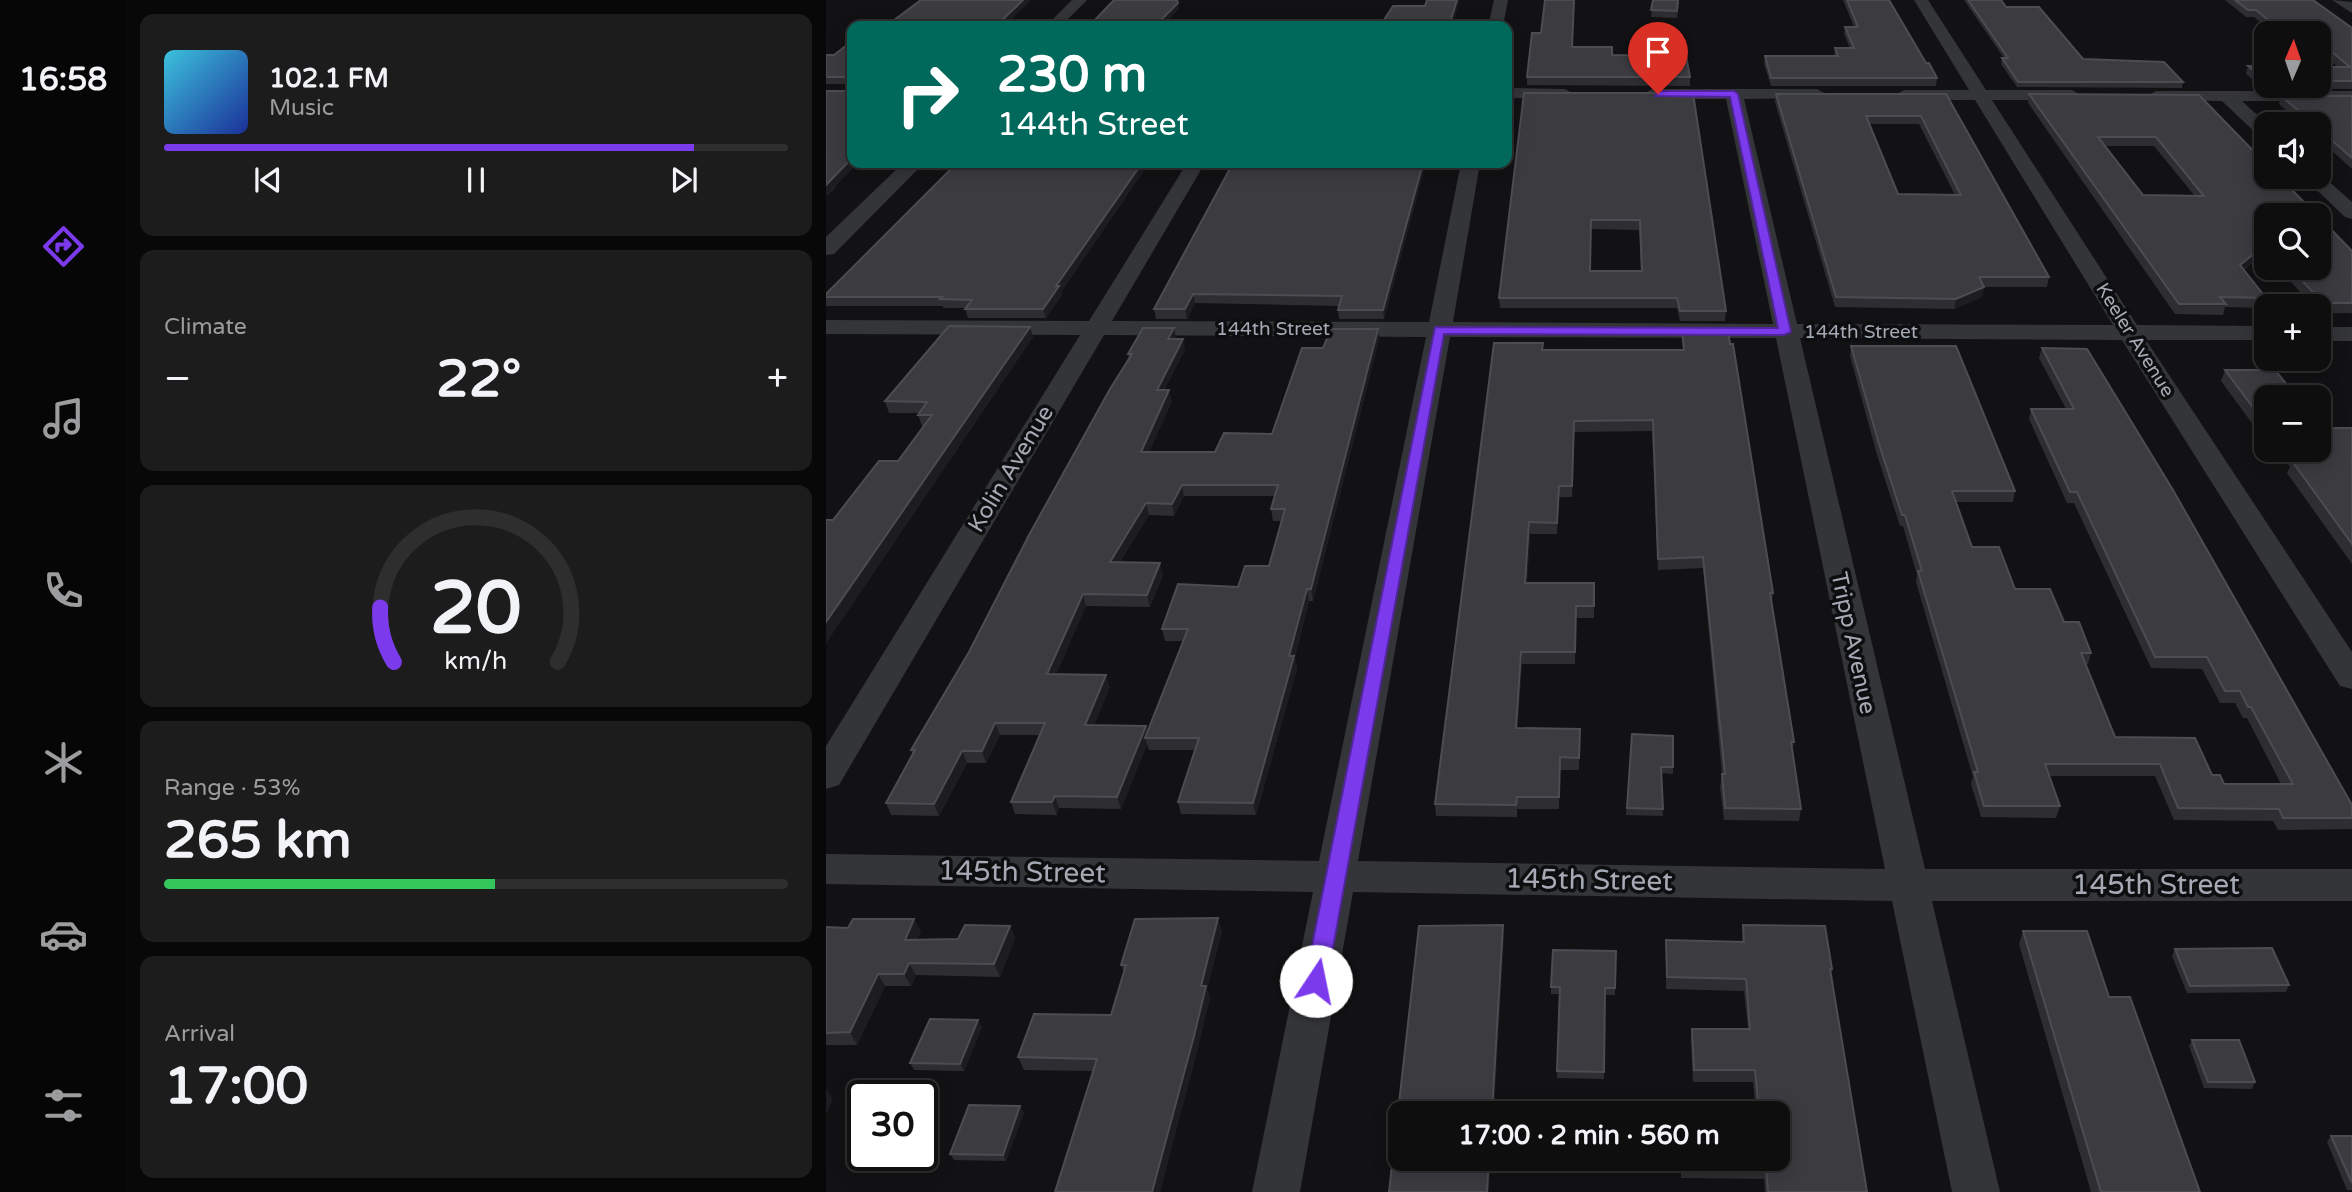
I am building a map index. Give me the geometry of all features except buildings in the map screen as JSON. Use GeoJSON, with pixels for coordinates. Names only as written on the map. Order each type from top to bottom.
{"type":"FeatureCollection","features":[{"type":"Feature","properties":{"kind":"street"},"geometry":{"type":"LineString","coordinates":[[1059,21],[1080,0]]}},
{"type":"Feature","properties":{"kind":"street"},"geometry":{"type":"LineString","coordinates":[[1497,21],[1502,0]]}},
{"type":"Feature","properties":{"kind":"street","name":"Keeler Avenue"},"geometry":{"type":"LineString","coordinates":[[1921,0],[2129,332],[2352,678]]}},
{"type":"Feature","properties":{"kind":"street"},"geometry":{"type":"LineString","coordinates":[[2339,0],[2352,9]]}},
{"type":"Feature","properties":{"kind":"street"},"geometry":{"type":"LineString","coordinates":[[1512,93],[1587,94]]}},
{"type":"Feature","properties":{"kind":"street"},"geometry":{"type":"LineString","coordinates":[[1640,94],[1830,94]]}},
{"type":"Feature","properties":{"kind":"street","name":"Tripp Avenue"},"geometry":{"type":"LineString","coordinates":[[1734,94],[1784,332],[1976,1192]]}},
{"type":"Feature","properties":{"kind":"street"},"geometry":{"type":"LineString","coordinates":[[1885,95],[2090,95]]}},
{"type":"Feature","properties":{"kind":"street"},"geometry":{"type":"LineString","coordinates":[[2144,96],[2352,96]]}},
{"type":"Feature","properties":{"kind":"street"},"geometry":{"type":"LineString","coordinates":[[2227,96],[2254,122]]}},
{"type":"Feature","properties":{"kind":"street"},"geometry":{"type":"LineString","coordinates":[[826,249],[909,168]]}},
{"type":"Feature","properties":{"kind":"street","name":"Kolin Avenue"},"geometry":{"type":"LineString","coordinates":[[826,776],[1193,168]]}},
{"type":"Feature","properties":{"kind":"street"},"geometry":{"type":"LineString","coordinates":[[1276,1192],[1470,168]]}},
{"type":"Feature","properties":{"kind":"street"},"geometry":{"type":"LineString","coordinates":[[2326,189],[2352,213]]}},
{"type":"Feature","properties":{"kind":"street","name":"144th Street"},"geometry":{"type":"LineString","coordinates":[[826,327],[2254,333]]}},
{"type":"Feature","properties":{"kind":"street"},"geometry":{"type":"LineString","coordinates":[[2331,334],[2352,334]]}},
{"type":"Feature","properties":{"kind":"street","name":"145th Street"},"geometry":{"type":"LineString","coordinates":[[826,869],[1907,885],[2352,885]]}},
{"type":"Feature","properties":{"kind":"route"},"geometry":{"type":"LineString","coordinates":[[1316,981],[1439,330],[1784,332],[1734,94],[1658,94]]}}]}
